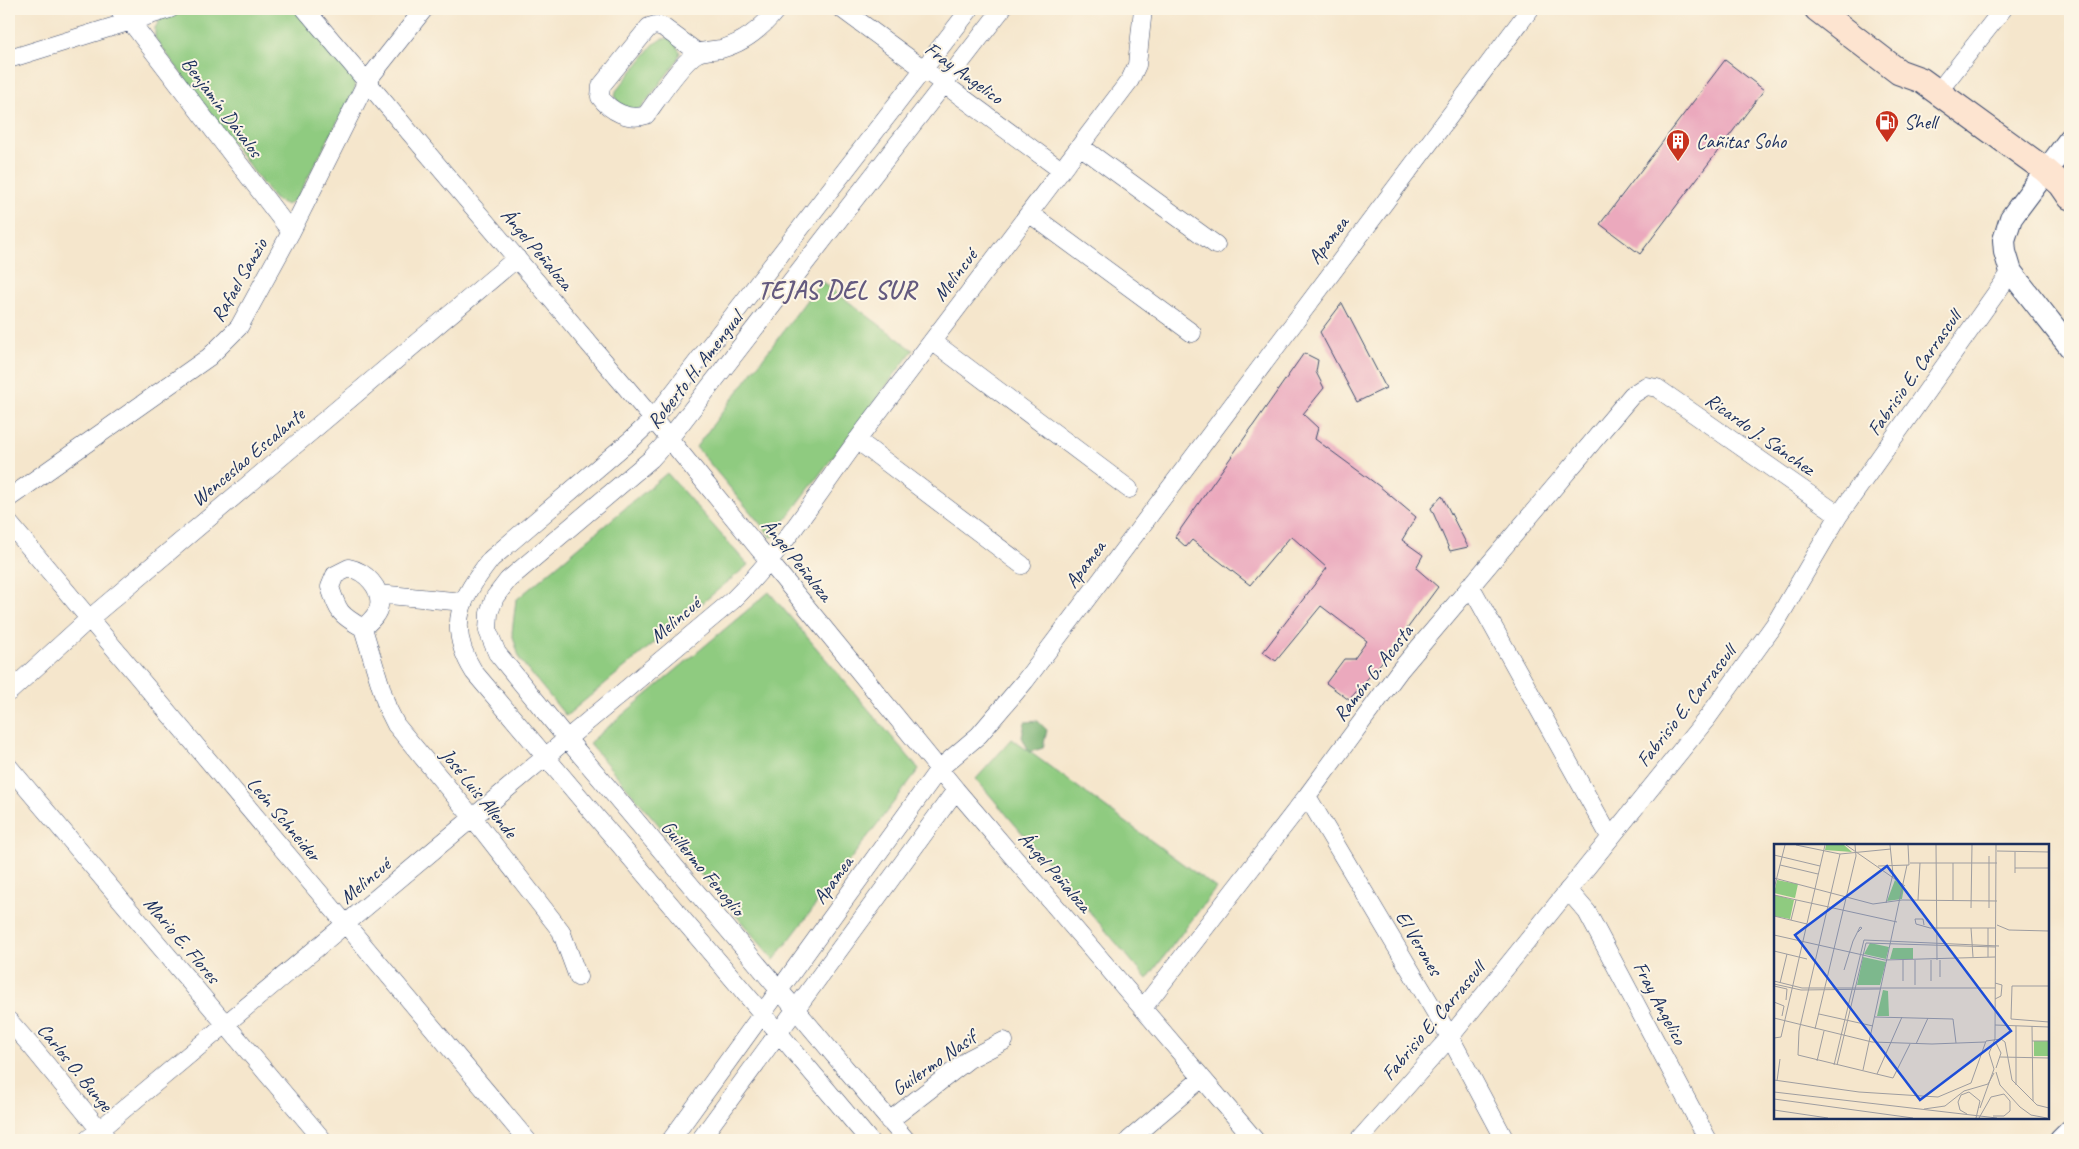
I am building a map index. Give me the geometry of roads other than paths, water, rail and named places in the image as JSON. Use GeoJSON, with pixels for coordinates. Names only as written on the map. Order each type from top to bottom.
{"type":"FeatureCollection","features":[{"type":"Feature","properties":{"kind":"main road"},"geometry":{"type":"LineString","coordinates":[[1817,9],[1899,72],[1929,86],[2062,185]]}},
{"type":"Feature","properties":{"kind":"main road"},"geometry":{"type":"LineString","coordinates":[[1842,9],[1908,59],[1929,86]]}},
{"type":"Feature","properties":{"kind":"street","name":"Benjamín Dávalos"},"geometry":{"type":"LineString","coordinates":[[118,9],[130,22],[291,232]]}},
{"type":"Feature","properties":{"kind":"street"},"geometry":{"type":"LineString","coordinates":[[9,59],[170,9]]}},
{"type":"Feature","properties":{"kind":"street","name":"Ángel Peñaloza"},"geometry":{"type":"LineString","coordinates":[[304,9],[653,418],[956,790],[1255,1140]]}},
{"type":"Feature","properties":{"kind":"street","name":"Rafael Sanzio"},"geometry":{"type":"LineString","coordinates":[[9,498],[209,357],[227,342],[239,327],[291,232],[367,81],[424,9]]}},
{"type":"Feature","properties":{"kind":"street"},"geometry":{"type":"LineString","coordinates":[[698,53],[663,27],[656,25],[649,27],[601,86],[600,96],[605,104],[627,117],[636,119],[646,115],[687,63],[698,53],[724,48],[751,35],[765,24],[777,9]]}},
{"type":"Feature","properties":{"kind":"street","name":"Fray Angelico"},"geometry":{"type":"LineString","coordinates":[[842,9],[1061,170]]}},
{"type":"Feature","properties":{"kind":"street","name":"Roberto H. Amengual"},"geometry":{"type":"LineString","coordinates":[[462,606],[476,578],[491,559],[634,438],[653,418],[970,9]]}},
{"type":"Feature","properties":{"kind":"street","name":"Roberto H. Amengual"},"geometry":{"type":"LineString","coordinates":[[489,613],[495,597],[508,580],[651,459],[670,439],[1002,9]]}},
{"type":"Feature","properties":{"kind":"street","name":"Melincué"},"geometry":{"type":"LineString","coordinates":[[98,1137],[226,1025],[733,600],[770,560],[857,440],[1130,80],[1137,66],[1143,9]]}},
{"type":"Feature","properties":{"kind":"street","name":"Apamea"},"geometry":{"type":"LineString","coordinates":[[670,1140],[939,769],[979,735],[1024,682],[1530,9]]}},
{"type":"Feature","properties":{"kind":"street"},"geometry":{"type":"LineString","coordinates":[[1929,86],[2003,9]]}},
{"type":"Feature","properties":{"kind":"street"},"geometry":{"type":"LineString","coordinates":[[2070,138],[2062,185],[2015,212],[2006,229],[2004,240],[2005,252],[2011,272],[2070,347]]}},
{"type":"Feature","properties":{"kind":"street"},"geometry":{"type":"LineString","coordinates":[[1080,146],[1216,245]]}},
{"type":"Feature","properties":{"kind":"street"},"geometry":{"type":"LineString","coordinates":[[1029,213],[1192,333]]}},
{"type":"Feature","properties":{"kind":"street","name":"Wenceslao Escalante"},"geometry":{"type":"LineString","coordinates":[[9,692],[89,619],[516,258]]}},
{"type":"Feature","properties":{"kind":"street","name":"Fabrisio E. Carrascull"},"geometry":{"type":"LineString","coordinates":[[1359,1140],[1450,1037],[1708,716],[1775,624],[1839,515],[2011,272]]}},
{"type":"Feature","properties":{"kind":"street"},"geometry":{"type":"LineString","coordinates":[[932,341],[1129,489]]}},
{"type":"Feature","properties":{"kind":"street","name":"Ramón G. Acosta"},"geometry":{"type":"LineString","coordinates":[[1143,1008],[1307,796],[1400,670],[1470,585],[1632,395],[1646,386],[1656,388]]}},
{"type":"Feature","properties":{"kind":"street","name":"Ricardo J. Sánchez"},"geometry":{"type":"LineString","coordinates":[[1656,388],[1839,515]]}},
{"type":"Feature","properties":{"kind":"street"},"geometry":{"type":"LineString","coordinates":[[857,440],[1022,565]]}},
{"type":"Feature","properties":{"kind":"street","name":"León Schneider"},"geometry":{"type":"LineString","coordinates":[[9,523],[527,1140]]}},
{"type":"Feature","properties":{"kind":"street"},"geometry":{"type":"LineString","coordinates":[[350,568],[359,570],[373,583],[378,594],[379,606],[375,615],[362,628],[344,617],[336,607],[330,587],[335,575],[350,568]]}},
{"type":"Feature","properties":{"kind":"street"},"geometry":{"type":"LineString","coordinates":[[1470,585],[1610,837]]}},
{"type":"Feature","properties":{"kind":"street"},"geometry":{"type":"LineString","coordinates":[[378,594],[462,606],[458,631],[463,654],[474,672],[869,1140]]}},
{"type":"Feature","properties":{"kind":"street","name":"Guillermo Fenoglio"},"geometry":{"type":"LineString","coordinates":[[489,613],[488,631],[497,653],[567,739],[906,1140]]}},
{"type":"Feature","properties":{"kind":"street","name":"José Luis Allende"},"geometry":{"type":"LineString","coordinates":[[362,628],[387,707],[396,725],[473,818],[561,931],[578,977]]}},
{"type":"Feature","properties":{"kind":"street","name":"Mario E. Flores"},"geometry":{"type":"LineString","coordinates":[[9,767],[323,1140]]}},
{"type":"Feature","properties":{"kind":"street"},"geometry":{"type":"LineString","coordinates":[[700,1140],[956,790]]}},
{"type":"Feature","properties":{"kind":"street","name":"El Verones"},"geometry":{"type":"LineString","coordinates":[[1307,796],[1450,1037],[1505,1140]]}},
{"type":"Feature","properties":{"kind":"street","name":"Fray Angelico"},"geometry":{"type":"LineString","coordinates":[[1568,890],[1587,912],[1708,1140]]}},
{"type":"Feature","properties":{"kind":"street","name":"Carlos O. Bunge"},"geometry":{"type":"LineString","coordinates":[[9,1021],[32,1046],[98,1137]]}},
{"type":"Feature","properties":{"kind":"street","name":"Guilermo Nasif"},"geometry":{"type":"LineString","coordinates":[[889,1121],[969,1059],[1004,1041]]}},
{"type":"Feature","properties":{"kind":"street"},"geometry":{"type":"LineString","coordinates":[[1129,1140],[1202,1078]]}},
{"type":"Feature","properties":{"kind":"street"},"geometry":{"type":"LineString","coordinates":[[2061,1140],[2070,1131]]}},
{"type":"Feature","properties":{"kind":"place","name":"Shell"},"geometry":{"type":"Point","coordinates":[1887,143]}},
{"type":"Feature","properties":{"kind":"place","name":"Cañitas Soho"},"geometry":{"type":"Point","coordinates":[1678,162]}},
{"type":"Feature","properties":{"kind":"district","name":"TEJAS DEL SUR"},"geometry":{"type":"Point","coordinates":[837,290]}}]}
